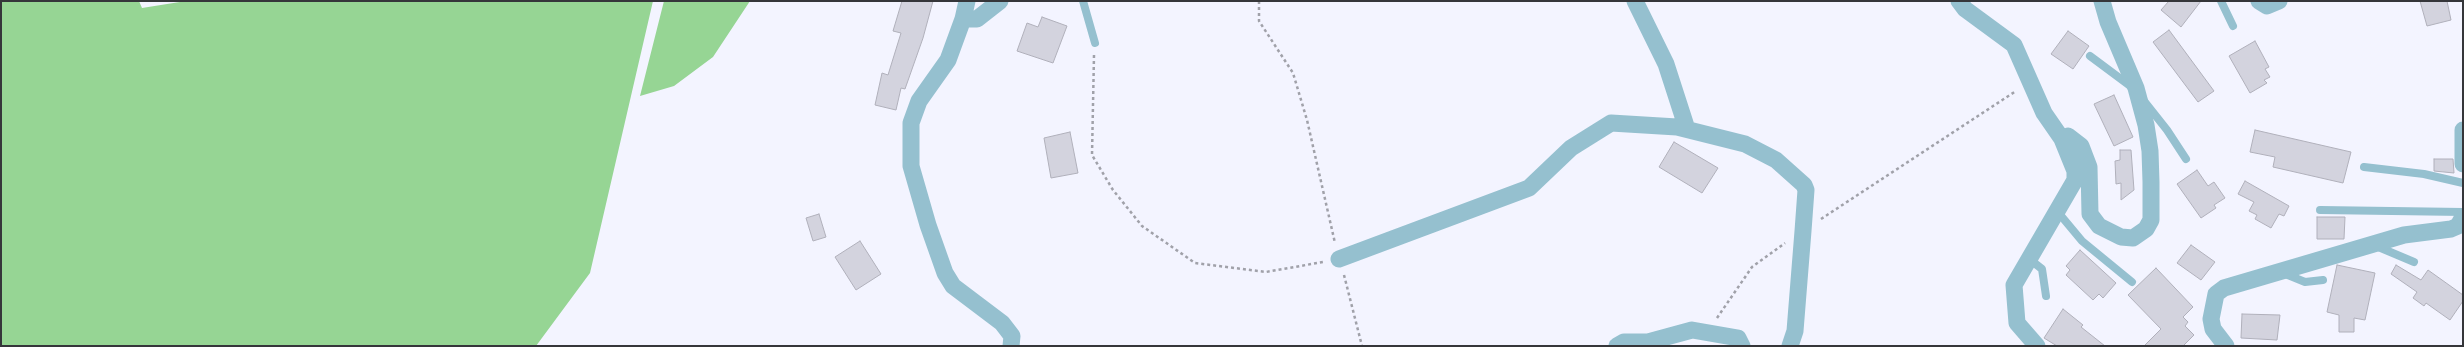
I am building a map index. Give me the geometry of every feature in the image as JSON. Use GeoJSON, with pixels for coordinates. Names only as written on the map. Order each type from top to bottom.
{"type":"FeatureCollection","features":[{"type":"Feature","properties":{"kind":"street"},"geometry":{"type":"LineString","coordinates":[[967,1],[964,19],[948,60],[919,101],[911,123],[911,166],[928,225],[945,273],[953,286],[1002,323],[1012,336],[1012,346]]}},
{"type":"Feature","properties":{"kind":"street"},"geometry":{"type":"LineString","coordinates":[[964,19],[978,19],[1000,1]]}},
{"type":"Feature","properties":{"kind":"street"},"geometry":{"type":"LineString","coordinates":[[1635,1],[1666,64],[1687,129]]}},
{"type":"Feature","properties":{"kind":"street"},"geometry":{"type":"LineString","coordinates":[[1959,1],[1965,9],[2014,45],[2044,113],[2062,139],[2076,176],[2016,279],[2013,293],[2017,323],[2037,346]]}},
{"type":"Feature","properties":{"kind":"street"},"geometry":{"type":"LineString","coordinates":[[2062,139],[2068,136],[2074,139],[2081,146],[2089,167],[2090,214],[2099,226],[2121,237],[2132,238],[2146,229],[2151,220],[2150,151],[2137,91],[2108,22],[2102,1]]}},
{"type":"Feature","properties":{"kind":"street"},"geometry":{"type":"LineString","coordinates":[[2259,1],[2268,6],[2279,1]]}},
{"type":"Feature","properties":{"kind":"street"},"geometry":{"type":"LineString","coordinates":[[1339,259],[1529,188],[1571,148],[1611,123],[1677,127],[1746,144],[1776,160],[1804,185],[1806,190],[1795,331],[1790,346]]}},
{"type":"Feature","properties":{"kind":"street"},"geometry":{"type":"LineString","coordinates":[[2463,130],[2463,164]]}},
{"type":"Feature","properties":{"kind":"street"},"geometry":{"type":"LineString","coordinates":[[2226,346],[2213,329],[2211,319],[2216,294],[2224,288],[2282,273],[2404,236],[2451,229],[2458,226],[2463,217]]}},
{"type":"Feature","properties":{"kind":"street"},"geometry":{"type":"LineString","coordinates":[[1617,346],[1624,342],[1648,342],[1692,330],[1738,338],[1742,346]]}},
{"type":"Feature","properties":{"kind":"lane"},"geometry":{"type":"LineString","coordinates":[[1083,1],[1095,43]]}},
{"type":"Feature","properties":{"kind":"lane"},"geometry":{"type":"LineString","coordinates":[[2221,1],[2232,26]]}},
{"type":"Feature","properties":{"kind":"lane"},"geometry":{"type":"LineString","coordinates":[[2090,56],[2137,91],[2167,130],[2186,159]]}},
{"type":"Feature","properties":{"kind":"lane"},"geometry":{"type":"LineString","coordinates":[[2364,167],[2424,174],[2463,183]]}},
{"type":"Feature","properties":{"kind":"lane"},"geometry":{"type":"LineString","coordinates":[[2320,210],[2463,212]]}},
{"type":"Feature","properties":{"kind":"lane"},"geometry":{"type":"LineString","coordinates":[[2057,211],[2082,241],[2132,282]]}},
{"type":"Feature","properties":{"kind":"lane"},"geometry":{"type":"LineString","coordinates":[[2374,245],[2414,262]]}},
{"type":"Feature","properties":{"kind":"lane"},"geometry":{"type":"LineString","coordinates":[[2028,258],[2042,269],[2046,296]]}},
{"type":"Feature","properties":{"kind":"lane"},"geometry":{"type":"LineString","coordinates":[[2282,273],[2305,282],[2323,280]]}},
{"type":"Feature","properties":{"kind":"path"},"geometry":{"type":"LineString","coordinates":[[1259,1],[1259,21],[1293,72],[1307,120],[1339,259],[1362,346]]}},
{"type":"Feature","properties":{"kind":"path"},"geometry":{"type":"LineString","coordinates":[[1095,43],[1092,155],[1113,190],[1142,226],[1195,263],[1266,272],[1339,259]]}},
{"type":"Feature","properties":{"kind":"path"},"geometry":{"type":"LineString","coordinates":[[1707,333],[1752,267],[1803,231],[2031,81]]}},
{"type":"Feature","properties":{"kind":"green space"},"geometry":{"type":"Polygon","coordinates":[[[1,1],[139,1],[142,8],[186,1],[653,1],[590,273],[536,346],[1,346],[1,1]]]}},
{"type":"Feature","properties":{"kind":"green space"},"geometry":{"type":"Polygon","coordinates":[[[664,1],[750,1],[713,57],[674,86],[640,96],[664,1]]]}},
{"type":"Feature","properties":{"kind":"building"},"geometry":{"type":"Polygon","coordinates":[[[902,1],[933,1],[923,38],[905,89],[901,88],[896,110],[875,105],[882,73],[888,75],[901,33],[893,31],[902,1]]]}},
{"type":"Feature","properties":{"kind":"building"},"geometry":{"type":"Polygon","coordinates":[[[2169,1],[2201,1],[2181,27],[2161,10],[2169,1]]]}},
{"type":"Feature","properties":{"kind":"building"},"geometry":{"type":"Polygon","coordinates":[[[2420,1],[2447,1],[2451,20],[2427,26],[2420,1]]]}},
{"type":"Feature","properties":{"kind":"building"},"geometry":{"type":"Polygon","coordinates":[[[1042,17],[1067,26],[1053,63],[1017,51],[1027,23],[1038,27],[1042,17]]]}},
{"type":"Feature","properties":{"kind":"building"},"geometry":{"type":"Polygon","coordinates":[[[2169,30],[2214,91],[2198,102],[2153,42],[2169,30]]]}},
{"type":"Feature","properties":{"kind":"building"},"geometry":{"type":"Polygon","coordinates":[[[2068,31],[2089,46],[2073,69],[2051,54],[2068,31]]]}},
{"type":"Feature","properties":{"kind":"building"},"geometry":{"type":"Polygon","coordinates":[[[2255,41],[2269,67],[2265,69],[2270,77],[2264,80],[2267,83],[2250,93],[2229,56],[2255,41]]]}},
{"type":"Feature","properties":{"kind":"building"},"geometry":{"type":"Polygon","coordinates":[[[2114,95],[2133,137],[2114,146],[2094,104],[2114,95]]]}},
{"type":"Feature","properties":{"kind":"building"},"geometry":{"type":"Polygon","coordinates":[[[2255,130],[2351,152],[2343,183],[2273,167],[2275,157],[2250,152],[2255,130]]]}},
{"type":"Feature","properties":{"kind":"building"},"geometry":{"type":"Polygon","coordinates":[[[1070,132],[1078,173],[1051,178],[1044,138],[1070,132]]]}},
{"type":"Feature","properties":{"kind":"building"},"geometry":{"type":"Polygon","coordinates":[[[1674,142],[1718,168],[1702,193],[1659,167],[1674,142]]]}},
{"type":"Feature","properties":{"kind":"building"},"geometry":{"type":"Polygon","coordinates":[[[2120,150],[2131,150],[2134,190],[2121,200],[2121,183],[2116,184],[2115,161],[2120,160],[2120,150]]]}},
{"type":"Feature","properties":{"kind":"building"},"geometry":{"type":"Polygon","coordinates":[[[2434,159],[2453,159],[2454,173],[2434,171],[2434,159]]]}},
{"type":"Feature","properties":{"kind":"building"},"geometry":{"type":"Polygon","coordinates":[[[2197,170],[2208,186],[2214,182],[2225,198],[2214,205],[2216,208],[2201,218],[2177,184],[2197,170]]]}},
{"type":"Feature","properties":{"kind":"building"},"geometry":{"type":"Polygon","coordinates":[[[2245,181],[2289,206],[2284,216],[2279,214],[2271,228],[2255,219],[2257,215],[2249,211],[2254,202],[2238,194],[2245,181]]]}},
{"type":"Feature","properties":{"kind":"building"},"geometry":{"type":"Polygon","coordinates":[[[819,214],[826,237],[813,241],[806,218],[819,214]]]}},
{"type":"Feature","properties":{"kind":"building"},"geometry":{"type":"Polygon","coordinates":[[[2317,217],[2345,217],[2344,239],[2317,239],[2317,217]]]}},
{"type":"Feature","properties":{"kind":"building"},"geometry":{"type":"Polygon","coordinates":[[[860,241],[881,274],[856,290],[835,257],[860,241]]]}},
{"type":"Feature","properties":{"kind":"building"},"geometry":{"type":"Polygon","coordinates":[[[2191,245],[2215,262],[2201,280],[2177,263],[2191,245]]]}},
{"type":"Feature","properties":{"kind":"building"},"geometry":{"type":"Polygon","coordinates":[[[2080,250],[2116,283],[2103,298],[2099,294],[2093,300],[2066,275],[2070,270],[2066,266],[2080,250]]]}},
{"type":"Feature","properties":{"kind":"building"},"geometry":{"type":"Polygon","coordinates":[[[2337,265],[2375,273],[2365,320],[2354,318],[2354,332],[2339,332],[2339,315],[2327,312],[2337,265]]]}},
{"type":"Feature","properties":{"kind":"building"},"geometry":{"type":"Polygon","coordinates":[[[2396,265],[2421,280],[2428,270],[2463,295],[2463,301],[2450,320],[2426,303],[2424,306],[2413,298],[2417,292],[2391,274],[2396,265]]]}},
{"type":"Feature","properties":{"kind":"building"},"geometry":{"type":"Polygon","coordinates":[[[2156,268],[2193,307],[2183,317],[2188,322],[2185,326],[2194,335],[2183,346],[2144,346],[2161,329],[2128,295],[2156,268]]]}},
{"type":"Feature","properties":{"kind":"building"},"geometry":{"type":"Polygon","coordinates":[[[2063,309],[2083,325],[2081,327],[2105,346],[2057,346],[2044,338],[2063,309]]]}},
{"type":"Feature","properties":{"kind":"building"},"geometry":{"type":"Polygon","coordinates":[[[2242,314],[2280,315],[2277,340],[2241,338],[2242,314]]]}}]}
